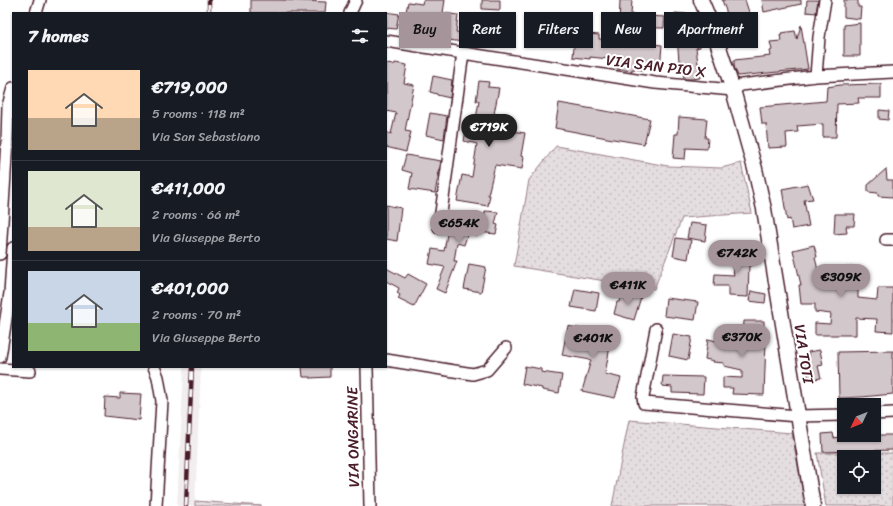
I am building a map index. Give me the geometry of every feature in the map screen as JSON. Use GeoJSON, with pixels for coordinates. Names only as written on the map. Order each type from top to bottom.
{"type":"FeatureCollection","features":[{"type":"Feature","properties":{"kind":"main road","name":"VIA TOTI"},"geometry":{"type":"LineString","coordinates":[[701,0],[712,26],[733,90],[755,169],[764,209],[812,506]]}},
{"type":"Feature","properties":{"kind":"street"},"geometry":{"type":"LineString","coordinates":[[36,12],[40,0]]}},
{"type":"Feature","properties":{"kind":"street"},"geometry":{"type":"LineString","coordinates":[[350,12],[356,0]]}},
{"type":"Feature","properties":{"kind":"street"},"geometry":{"type":"LineString","coordinates":[[816,76],[819,37],[825,0]]}},
{"type":"Feature","properties":{"kind":"street","name":"VIA SAN PIO X"},"geometry":{"type":"LineString","coordinates":[[387,41],[655,83],[733,90]]}},
{"type":"Feature","properties":{"kind":"street"},"geometry":{"type":"LineString","coordinates":[[439,227],[463,53]]}},
{"type":"Feature","properties":{"kind":"street"},"geometry":{"type":"LineString","coordinates":[[733,90],[741,85],[816,76],[893,72]]}},
{"type":"Feature","properties":{"kind":"street"},"geometry":{"type":"LineString","coordinates":[[0,254],[7,149],[7,106],[12,91]]}},
{"type":"Feature","properties":{"kind":"street"},"geometry":{"type":"LineString","coordinates":[[0,357],[10,293],[12,263]]}},
{"type":"Feature","properties":{"kind":"street"},"geometry":{"type":"LineString","coordinates":[[656,329],[643,397],[644,403],[797,416],[837,414]]}},
{"type":"Feature","properties":{"kind":"street"},"geometry":{"type":"LineString","coordinates":[[387,360],[473,374],[487,370],[506,348]]}},
{"type":"Feature","properties":{"kind":"street"},"geometry":{"type":"LineString","coordinates":[[154,368],[158,377],[162,401],[156,506]]}},
{"type":"Feature","properties":{"kind":"street","name":"VIA ONGARINE"},"geometry":{"type":"LineString","coordinates":[[366,368],[370,506]]}},
{"type":"Feature","properties":{"kind":"street"},"geometry":{"type":"LineString","coordinates":[[0,369],[30,370]]}},
{"type":"Feature","properties":{"kind":"street"},"geometry":{"type":"LineString","coordinates":[[881,414],[893,413]]}},
{"type":"Feature","properties":{"kind":"shaded area"},"geometry":{"type":"Polygon","coordinates":[[[556,146],[668,166],[721,168],[741,163],[752,213],[682,218],[654,289],[514,266],[529,180],[556,146]]]}},
{"type":"Feature","properties":{"kind":"shaded area"},"geometry":{"type":"Polygon","coordinates":[[[184,368],[201,368],[195,506],[177,506],[184,368]]]}},
{"type":"Feature","properties":{"kind":"shaded area"},"geometry":{"type":"Polygon","coordinates":[[[629,420],[792,433],[805,506],[612,506],[629,420]]]}},
{"type":"Feature","properties":{"kind":"shaded area"},"geometry":{"type":"Polygon","coordinates":[[[817,453],[837,453],[837,494],[881,494],[881,453],[893,453],[893,506],[826,506],[817,453]]]}},
{"type":"Feature","properties":{"kind":"shaded area"},"geometry":{"type":"Polygon","coordinates":[[[195,501],[262,506],[195,506],[195,501]]]}},
{"type":"Feature","properties":{"kind":"building"},"geometry":{"type":"Polygon","coordinates":[[[251,0],[326,2],[325,12],[251,12],[251,0]]]}},
{"type":"Feature","properties":{"kind":"building"},"geometry":{"type":"Polygon","coordinates":[[[423,0],[445,0],[443,12],[406,12],[408,2],[422,4],[423,0]]]}},
{"type":"Feature","properties":{"kind":"building"},"geometry":{"type":"Polygon","coordinates":[[[482,0],[500,0],[500,10],[482,9],[482,0]]]}},
{"type":"Feature","properties":{"kind":"building"},"geometry":{"type":"Polygon","coordinates":[[[620,0],[632,0],[631,12],[620,12],[620,0]]]}},
{"type":"Feature","properties":{"kind":"building"},"geometry":{"type":"Polygon","coordinates":[[[722,0],[745,0],[749,12],[726,12],[722,0]]]}},
{"type":"Feature","properties":{"kind":"building"},"geometry":{"type":"Polygon","coordinates":[[[762,0],[801,0],[801,4],[764,12],[762,0]]]}},
{"type":"Feature","properties":{"kind":"building"},"geometry":{"type":"Polygon","coordinates":[[[807,0],[818,0],[816,13],[806,12],[807,0]]]}},
{"type":"Feature","properties":{"kind":"building"},"geometry":{"type":"Polygon","coordinates":[[[844,0],[858,0],[858,7],[861,7],[860,19],[844,17],[844,0]]]}},
{"type":"Feature","properties":{"kind":"building"},"geometry":{"type":"Polygon","coordinates":[[[387,12],[399,14],[396,29],[387,28],[387,12]]]}},
{"type":"Feature","properties":{"kind":"building"},"geometry":{"type":"Polygon","coordinates":[[[451,14],[458,15],[456,32],[459,32],[459,42],[451,40],[451,14]]]}},
{"type":"Feature","properties":{"kind":"building"},"geometry":{"type":"Polygon","coordinates":[[[656,16],[664,17],[664,28],[656,28],[656,16]]]}},
{"type":"Feature","properties":{"kind":"building"},"geometry":{"type":"Polygon","coordinates":[[[860,23],[860,56],[844,56],[844,25],[860,23]]]}},
{"type":"Feature","properties":{"kind":"building"},"geometry":{"type":"Polygon","coordinates":[[[801,25],[808,69],[738,76],[734,67],[734,60],[771,56],[770,51],[772,50],[770,42],[781,41],[781,33],[795,31],[797,39],[801,25]]]}},
{"type":"Feature","properties":{"kind":"building"},"geometry":{"type":"Polygon","coordinates":[[[593,34],[599,35],[599,39],[601,39],[601,48],[656,48],[656,44],[662,45],[660,69],[643,67],[643,70],[632,69],[632,71],[617,69],[618,60],[573,57],[574,48],[593,48],[593,34]]]}},
{"type":"Feature","properties":{"kind":"building"},"geometry":{"type":"Polygon","coordinates":[[[678,48],[696,48],[700,78],[684,79],[682,61],[679,61],[678,48]]]}},
{"type":"Feature","properties":{"kind":"building"},"geometry":{"type":"Polygon","coordinates":[[[395,63],[407,65],[404,83],[414,85],[405,131],[411,132],[406,152],[387,147],[387,132],[391,134],[396,113],[387,111],[387,64],[394,65],[395,63]]]}},
{"type":"Feature","properties":{"kind":"building"},"geometry":{"type":"Polygon","coordinates":[[[433,76],[452,80],[450,98],[430,92],[433,76]]]}},
{"type":"Feature","properties":{"kind":"building"},"geometry":{"type":"Polygon","coordinates":[[[479,81],[489,82],[488,87],[499,88],[494,114],[502,115],[500,129],[525,133],[521,156],[524,157],[522,169],[495,165],[488,195],[490,195],[488,206],[457,201],[462,175],[472,177],[477,144],[464,141],[466,130],[474,131],[479,101],[476,101],[479,81]]]}},
{"type":"Feature","properties":{"kind":"building"},"geometry":{"type":"Polygon","coordinates":[[[881,84],[881,98],[858,98],[859,103],[837,104],[836,137],[823,137],[823,124],[797,126],[798,132],[786,133],[787,147],[768,148],[766,124],[762,124],[760,107],[826,101],[827,87],[840,85],[881,84]]]}},
{"type":"Feature","properties":{"kind":"building"},"geometry":{"type":"Polygon","coordinates":[[[559,103],[650,119],[644,144],[555,128],[559,103]]]}},
{"type":"Feature","properties":{"kind":"building"},"geometry":{"type":"Polygon","coordinates":[[[879,110],[889,111],[888,120],[879,119],[879,110]]]}},
{"type":"Feature","properties":{"kind":"building"},"geometry":{"type":"Polygon","coordinates":[[[430,113],[447,116],[444,139],[426,135],[430,113]]]}},
{"type":"Feature","properties":{"kind":"building"},"geometry":{"type":"Polygon","coordinates":[[[679,117],[707,119],[705,138],[708,138],[707,149],[686,148],[685,159],[673,158],[675,134],[678,134],[679,117]]]}},
{"type":"Feature","properties":{"kind":"building"},"geometry":{"type":"Polygon","coordinates":[[[406,155],[441,161],[435,193],[409,189],[412,173],[402,170],[406,155]]]}},
{"type":"Feature","properties":{"kind":"building"},"geometry":{"type":"Polygon","coordinates":[[[886,169],[887,180],[893,180],[893,197],[878,196],[878,193],[868,192],[868,185],[886,169]]]}},
{"type":"Feature","properties":{"kind":"building"},"geometry":{"type":"Polygon","coordinates":[[[808,184],[813,199],[804,200],[809,226],[792,229],[790,219],[787,220],[782,189],[808,184]]]}},
{"type":"Feature","properties":{"kind":"building"},"geometry":{"type":"Polygon","coordinates":[[[387,205],[401,208],[397,241],[387,239],[387,205]]]}},
{"type":"Feature","properties":{"kind":"building"},"geometry":{"type":"Polygon","coordinates":[[[485,211],[498,212],[495,224],[498,225],[496,234],[478,232],[477,236],[468,233],[464,245],[457,243],[454,261],[457,261],[445,293],[436,289],[445,267],[429,264],[432,249],[444,251],[450,217],[484,223],[485,211]]]}},
{"type":"Feature","properties":{"kind":"building"},"geometry":{"type":"Polygon","coordinates":[[[835,214],[855,214],[854,226],[846,226],[847,233],[834,234],[835,214]]]}},
{"type":"Feature","properties":{"kind":"building"},"geometry":{"type":"Polygon","coordinates":[[[690,223],[707,225],[705,241],[687,238],[690,223]]]}},
{"type":"Feature","properties":{"kind":"building"},"geometry":{"type":"Polygon","coordinates":[[[676,238],[691,240],[688,259],[673,256],[676,238]]]}},
{"type":"Feature","properties":{"kind":"building"},"geometry":{"type":"Polygon","coordinates":[[[814,245],[821,284],[838,283],[838,267],[858,267],[858,298],[877,300],[878,288],[893,288],[893,332],[876,331],[877,319],[856,318],[856,335],[815,335],[815,323],[830,324],[831,314],[815,312],[815,304],[801,304],[799,285],[801,285],[793,250],[814,245]]]}},
{"type":"Feature","properties":{"kind":"building"},"geometry":{"type":"Polygon","coordinates":[[[748,246],[750,257],[752,257],[754,265],[749,266],[748,297],[728,296],[728,286],[714,286],[715,274],[734,275],[730,255],[737,253],[736,249],[748,246]]]}},
{"type":"Feature","properties":{"kind":"building"},"geometry":{"type":"Polygon","coordinates":[[[469,264],[486,267],[481,292],[464,289],[469,264]]]}},
{"type":"Feature","properties":{"kind":"building"},"geometry":{"type":"Polygon","coordinates":[[[387,269],[405,278],[408,274],[426,284],[414,307],[398,299],[400,295],[397,293],[399,288],[387,282],[387,269]]]}},
{"type":"Feature","properties":{"kind":"building"},"geometry":{"type":"Polygon","coordinates":[[[575,289],[599,293],[596,311],[571,307],[575,289]]]}},
{"type":"Feature","properties":{"kind":"building"},"geometry":{"type":"Polygon","coordinates":[[[622,291],[641,297],[634,320],[614,314],[622,291]]]}},
{"type":"Feature","properties":{"kind":"building"},"geometry":{"type":"Polygon","coordinates":[[[751,291],[766,294],[765,303],[749,301],[751,291]]]}},
{"type":"Feature","properties":{"kind":"building"},"geometry":{"type":"Polygon","coordinates":[[[666,298],[698,302],[695,320],[664,316],[666,298]]]}},
{"type":"Feature","properties":{"kind":"building"},"geometry":{"type":"Polygon","coordinates":[[[744,321],[764,321],[764,341],[766,341],[764,395],[732,394],[733,388],[723,388],[723,377],[742,378],[742,370],[724,366],[724,363],[713,362],[714,361],[705,359],[708,339],[717,341],[719,332],[743,336],[744,321]]]}},
{"type":"Feature","properties":{"kind":"building"},"geometry":{"type":"Polygon","coordinates":[[[568,326],[612,335],[605,374],[621,378],[615,398],[582,391],[591,360],[562,355],[568,326]]]}},
{"type":"Feature","properties":{"kind":"building"},"geometry":{"type":"Polygon","coordinates":[[[673,334],[692,337],[688,360],[669,356],[673,334]]]}},
{"type":"Feature","properties":{"kind":"building"},"geometry":{"type":"Polygon","coordinates":[[[820,350],[823,365],[818,366],[821,378],[809,380],[805,361],[809,360],[808,352],[820,350]]]}},
{"type":"Feature","properties":{"kind":"building"},"geometry":{"type":"Polygon","coordinates":[[[893,351],[893,394],[839,398],[838,352],[893,351]]]}},
{"type":"Feature","properties":{"kind":"building"},"geometry":{"type":"Polygon","coordinates":[[[525,366],[541,369],[541,372],[562,375],[559,393],[522,384],[525,366]]]}},
{"type":"Feature","properties":{"kind":"building"},"geometry":{"type":"Polygon","coordinates":[[[302,368],[330,368],[330,377],[303,377],[302,368]]]}},
{"type":"Feature","properties":{"kind":"building"},"geometry":{"type":"Polygon","coordinates":[[[663,376],[704,377],[703,394],[672,393],[672,387],[662,386],[663,376]]]}},
{"type":"Feature","properties":{"kind":"building"},"geometry":{"type":"Polygon","coordinates":[[[120,393],[141,394],[139,420],[104,416],[105,397],[120,398],[120,393]]]}},
{"type":"Feature","properties":{"kind":"building"},"geometry":{"type":"Polygon","coordinates":[[[833,433],[834,438],[837,437],[837,442],[881,442],[881,435],[893,435],[893,450],[837,450],[837,452],[823,452],[822,434],[833,433]]]}},
{"type":"Feature","properties":{"kind":"railway"},"geometry":{"type":"LineString","coordinates":[[209,0],[209,12]]}},
{"type":"Feature","properties":{"kind":"railway"},"geometry":{"type":"LineString","coordinates":[[186,506],[192,368]]}}]}
